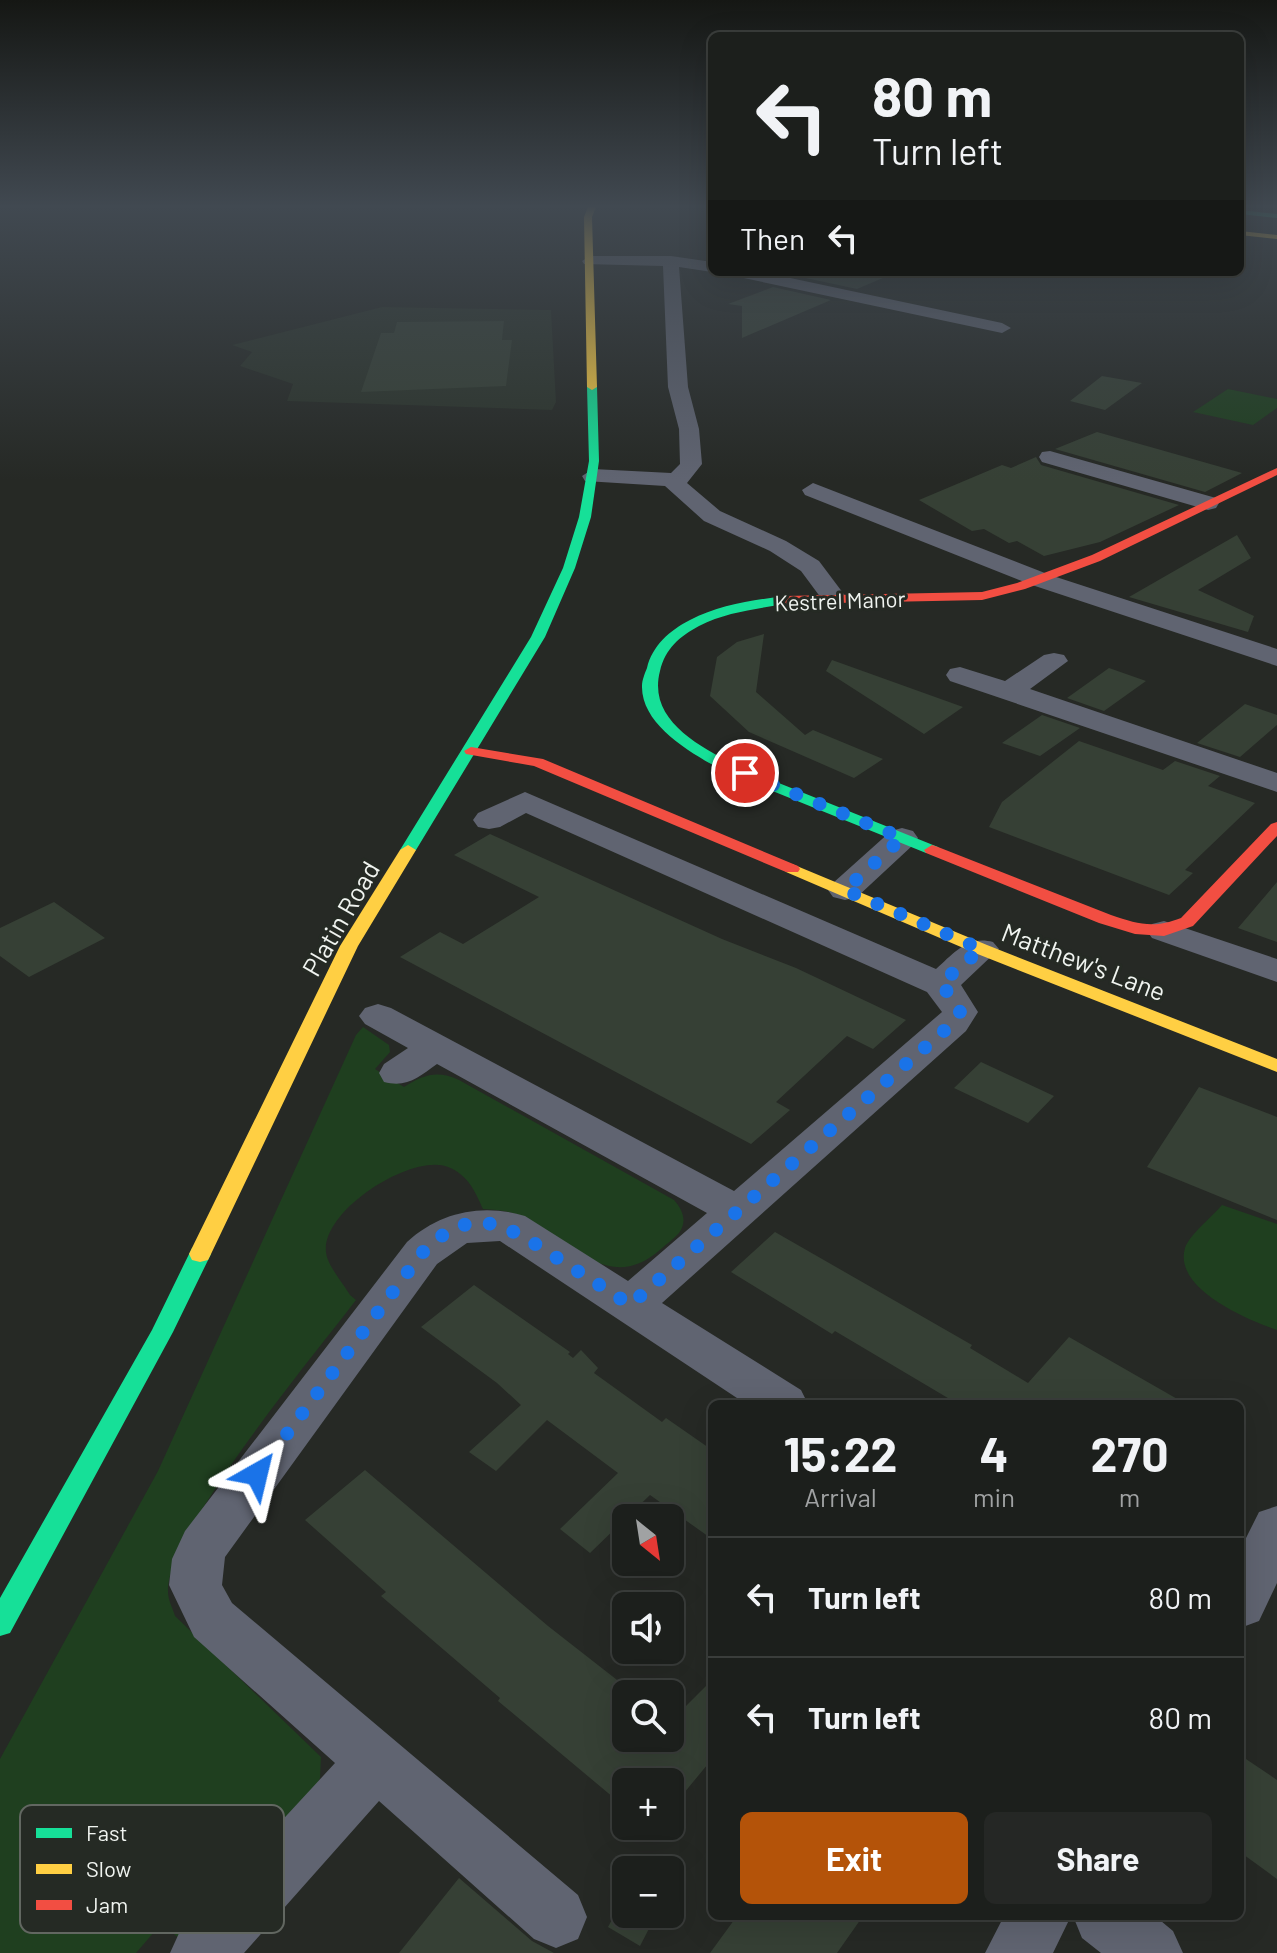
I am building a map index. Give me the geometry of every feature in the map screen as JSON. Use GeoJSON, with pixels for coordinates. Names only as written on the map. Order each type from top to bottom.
{"type":"FeatureCollection","features":[{"type":"Feature","properties":{"kind":"main road","name":"Platin Road"},"geometry":{"type":"LineString","coordinates":[[0,1624],[162,1332],[349,946],[471,751],[544,624],[573,555],[593,476],[591,298]]}},
{"type":"Feature","properties":{"kind":"main road","name":"Kestrel Manor"},"geometry":{"type":"LineString","coordinates":[[1164,931],[1135,929],[1112,923],[719,762],[686,744],[663,721],[650,694],[647,679],[650,664],[662,645],[687,628],[724,612],[756,605],[833,597],[978,597],[1058,575],[1277,471]]}},
{"type":"Feature","properties":{"kind":"main road","name":"Matthew's Lane"},"geometry":{"type":"LineString","coordinates":[[471,751],[538,762],[981,949],[1277,1066]]}},
{"type":"Feature","properties":{"kind":"main road"},"geometry":{"type":"LineString","coordinates":[[1164,931],[1187,922],[1277,827]]}},
{"type":"Feature","properties":{"kind":"street"},"geometry":{"type":"LineString","coordinates":[[593,476],[671,480],[683,477],[691,464],[689,429],[678,387],[673,298]]}},
{"type":"Feature","properties":{"kind":"street"},"geometry":{"type":"LineString","coordinates":[[862,298],[1002,328]]}},
{"type":"Feature","properties":{"kind":"street"},"geometry":{"type":"LineString","coordinates":[[1050,457],[1208,503]]}},
{"type":"Feature","properties":{"kind":"street"},"geometry":{"type":"LineString","coordinates":[[671,480],[712,516],[778,546],[810,566],[833,597]]}},
{"type":"Feature","properties":{"kind":"street"},"geometry":{"type":"LineString","coordinates":[[813,490],[1041,580],[1277,658]]}},
{"type":"Feature","properties":{"kind":"street"},"geometry":{"type":"LineString","coordinates":[[856,535],[892,521]]}},
{"type":"Feature","properties":{"kind":"street"},"geometry":{"type":"LineString","coordinates":[[1008,691],[1054,661]]}},
{"type":"Feature","properties":{"kind":"street"},"geometry":{"type":"LineString","coordinates":[[960,675],[1277,783]]}},
{"type":"Feature","properties":{"kind":"street"},"geometry":{"type":"LineString","coordinates":[[489,820],[525,801],[940,984],[954,999],[960,1012],[953,1023],[630,1305]]}},
{"type":"Feature","properties":{"kind":"street"},"geometry":{"type":"LineString","coordinates":[[845,890],[902,838]]}},
{"type":"Feature","properties":{"kind":"street","name":"Kestrel Manor"},"geometry":{"type":"LineString","coordinates":[[1164,931],[1277,971]]}},
{"type":"Feature","properties":{"kind":"street"},"geometry":{"type":"LineString","coordinates":[[940,984],[981,949]]}},
{"type":"Feature","properties":{"kind":"street"},"geometry":{"type":"LineString","coordinates":[[378,1016],[737,1211]]}},
{"type":"Feature","properties":{"kind":"street"},"geometry":{"type":"LineString","coordinates":[[398,1073],[434,1048]]}},
{"type":"Feature","properties":{"kind":"street"},"geometry":{"type":"LineString","coordinates":[[556,1917],[213,1620],[198,1595],[193,1574],[203,1547],[422,1253],[435,1240],[455,1228],[486,1223],[510,1227],[778,1400]]}},
{"type":"Feature","properties":{"kind":"street"},"geometry":{"type":"LineString","coordinates":[[1244,1596],[1277,1528]]}},
{"type":"Feature","properties":{"kind":"street"},"geometry":{"type":"LineString","coordinates":[[284,1862],[375,1762]]}},
{"type":"Feature","properties":{"kind":"street"},"geometry":{"type":"LineString","coordinates":[[1017,1953],[1038,1920]]}},
{"type":"Feature","properties":{"kind":"street"},"geometry":{"type":"LineString","coordinates":[[1109,1920],[1151,1953]]}},
{"type":"Feature","properties":{"kind":"street"},"geometry":{"type":"LineString","coordinates":[[202,1953],[220,1933]]}},
{"type":"Feature","properties":{"kind":"shaded area"},"geometry":{"type":"Polygon","coordinates":[[[382,307],[551,310],[556,402],[552,410],[287,401],[293,384],[240,366],[252,352],[232,345],[382,307]]]}},
{"type":"Feature","properties":{"kind":"green space"},"geometry":{"type":"Polygon","coordinates":[[[1228,389],[1277,399],[1277,408],[1253,425],[1193,412],[1228,389]]]}},
{"type":"Feature","properties":{"kind":"green space"},"geometry":{"type":"Polygon","coordinates":[[[363,1027],[389,1045],[390,1052],[375,1069],[404,1087],[431,1075],[459,1080],[674,1200],[683,1215],[682,1229],[642,1262],[625,1267],[608,1266],[591,1260],[520,1216],[483,1209],[474,1190],[461,1174],[448,1167],[432,1165],[413,1168],[393,1177],[353,1203],[338,1219],[329,1236],[326,1252],[329,1263],[356,1300],[215,1488],[174,1565],[168,1592],[175,1616],[321,1757],[320,1778],[312,1796],[284,1826],[284,1805],[20,1805],[20,1933],[153,1933],[136,1953],[0,1953],[0,1759],[158,1471],[356,1035],[363,1027]]]}},
{"type":"Feature","properties":{"kind":"green space"},"geometry":{"type":"Polygon","coordinates":[[[1222,1205],[1277,1224],[1277,1330],[1216,1301],[1190,1277],[1184,1263],[1185,1248],[1196,1231],[1222,1205]]]}},
{"type":"Feature","properties":{"kind":"building"},"geometry":{"type":"Polygon","coordinates":[[[744,298],[831,300],[742,338],[742,306],[728,304],[744,298]]]}},
{"type":"Feature","properties":{"kind":"building"},"geometry":{"type":"Polygon","coordinates":[[[504,321],[502,340],[512,340],[506,386],[361,392],[381,333],[394,333],[397,322],[504,321]]]}},
{"type":"Feature","properties":{"kind":"building"},"geometry":{"type":"Polygon","coordinates":[[[1102,376],[1142,383],[1105,410],[1070,401],[1102,376]]]}},
{"type":"Feature","properties":{"kind":"building"},"geometry":{"type":"Polygon","coordinates":[[[1097,432],[1242,473],[1205,492],[1055,449],[1097,432]]]}},
{"type":"Feature","properties":{"kind":"building"},"geometry":{"type":"Polygon","coordinates":[[[1036,457],[1041,465],[1179,505],[1100,542],[1044,556],[1017,541],[1009,543],[984,529],[972,531],[919,500],[1002,465],[1011,468],[1036,457]]]}},
{"type":"Feature","properties":{"kind":"building"},"geometry":{"type":"Polygon","coordinates":[[[1237,535],[1251,558],[1198,590],[1254,616],[1248,632],[1129,597],[1237,535]]]}},
{"type":"Feature","properties":{"kind":"building"},"geometry":{"type":"Polygon","coordinates":[[[764,634],[756,692],[805,735],[813,730],[883,759],[854,778],[749,732],[710,696],[717,657],[737,642],[764,634]]]}},
{"type":"Feature","properties":{"kind":"building"},"geometry":{"type":"Polygon","coordinates":[[[832,660],[963,707],[924,734],[826,671],[832,660]]]}},
{"type":"Feature","properties":{"kind":"building"},"geometry":{"type":"Polygon","coordinates":[[[1109,668],[1146,681],[1104,711],[1067,698],[1109,668]]]}},
{"type":"Feature","properties":{"kind":"building"},"geometry":{"type":"Polygon","coordinates":[[[1245,704],[1277,715],[1277,725],[1240,757],[1197,743],[1245,704]]]}},
{"type":"Feature","properties":{"kind":"building"},"geometry":{"type":"Polygon","coordinates":[[[1042,715],[1080,728],[1040,756],[1002,743],[1042,715]]]}},
{"type":"Feature","properties":{"kind":"building"},"geometry":{"type":"Polygon","coordinates":[[[1079,741],[1163,770],[1175,761],[1220,776],[1208,786],[1255,803],[1185,870],[1193,873],[1169,895],[989,827],[1002,802],[1079,741]]]}},
{"type":"Feature","properties":{"kind":"building"},"geometry":{"type":"Polygon","coordinates":[[[490,834],[722,939],[796,968],[906,1020],[873,1049],[847,1036],[776,1102],[790,1110],[751,1144],[400,957],[440,932],[463,944],[539,897],[454,855],[490,834]]]}},
{"type":"Feature","properties":{"kind":"building"},"geometry":{"type":"Polygon","coordinates":[[[1277,882],[1277,942],[1238,928],[1277,882]]]}},
{"type":"Feature","properties":{"kind":"building"},"geometry":{"type":"Polygon","coordinates":[[[54,902],[105,938],[29,977],[0,956],[0,928],[54,902]]]}},
{"type":"Feature","properties":{"kind":"building"},"geometry":{"type":"Polygon","coordinates":[[[981,1062],[1054,1096],[1028,1123],[954,1088],[981,1062]]]}},
{"type":"Feature","properties":{"kind":"building"},"geometry":{"type":"Polygon","coordinates":[[[1199,1087],[1277,1117],[1277,1220],[1147,1167],[1199,1087]]]}},
{"type":"Feature","properties":{"kind":"building"},"geometry":{"type":"Polygon","coordinates":[[[775,1232],[972,1345],[970,1348],[1028,1383],[1069,1337],[1179,1400],[951,1400],[835,1331],[832,1334],[731,1272],[775,1232]]]}},
{"type":"Feature","properties":{"kind":"building"},"geometry":{"type":"Polygon","coordinates":[[[474,1285],[570,1352],[568,1354],[573,1358],[581,1350],[598,1368],[594,1373],[662,1422],[666,1418],[708,1447],[708,1536],[684,1519],[684,1504],[663,1504],[650,1495],[641,1504],[612,1504],[612,1532],[590,1553],[560,1529],[618,1473],[547,1420],[496,1471],[469,1452],[521,1405],[497,1383],[421,1327],[474,1285]]]}},
{"type":"Feature","properties":{"kind":"building"},"geometry":{"type":"Polygon","coordinates":[[[365,1470],[548,1626],[617,1680],[612,1680],[612,1752],[684,1752],[684,1708],[708,1684],[708,1764],[684,1793],[684,1768],[612,1768],[612,1796],[498,1701],[500,1698],[381,1596],[386,1592],[305,1520],[365,1470]]]}},
{"type":"Feature","properties":{"kind":"building"},"geometry":{"type":"Polygon","coordinates":[[[1244,1758],[1277,1780],[1277,1879],[1244,1855],[1244,1758]]]}},
{"type":"Feature","properties":{"kind":"building"},"geometry":{"type":"Polygon","coordinates":[[[459,1878],[532,1941],[554,1953],[399,1953],[459,1878]]]}},
{"type":"Feature","properties":{"kind":"building"},"geometry":{"type":"Polygon","coordinates":[[[612,1920],[612,1928],[649,1928],[640,1946],[608,1927],[612,1920]]]}},
{"type":"Feature","properties":{"kind":"building"},"geometry":{"type":"Polygon","coordinates":[[[734,1920],[860,1920],[837,1953],[710,1953],[734,1920]]]}},
{"type":"Feature","properties":{"kind":"traffic: fast"},"geometry":{"type":"LineString","coordinates":[[408,850],[538,637],[569,568],[585,517],[594,461],[592,387]]}},
{"type":"Feature","properties":{"kind":"traffic: fast"},"geometry":{"type":"LineString","coordinates":[[785,600],[731,609],[679,632],[656,658],[649,686],[656,712],[675,734],[702,754],[733,770],[932,850]]}},
{"type":"Feature","properties":{"kind":"traffic: fast"},"geometry":{"type":"LineString","coordinates":[[0,1624],[162,1332],[200,1254]]}},
{"type":"Feature","properties":{"kind":"traffic: slow"},"geometry":{"type":"LineString","coordinates":[[590,298],[592,387]]}},
{"type":"Feature","properties":{"kind":"traffic: slow"},"geometry":{"type":"LineString","coordinates":[[200,1254],[349,946],[408,850]]}},
{"type":"Feature","properties":{"kind":"traffic: slow"},"geometry":{"type":"LineString","coordinates":[[792,869],[981,949],[1277,1066]]}},
{"type":"Feature","properties":{"kind":"traffic: jam"},"geometry":{"type":"LineString","coordinates":[[785,600],[982,596],[1021,586],[1096,558],[1277,471]]}},
{"type":"Feature","properties":{"kind":"traffic: jam"},"geometry":{"type":"LineString","coordinates":[[471,751],[538,762],[792,869]]}},
{"type":"Feature","properties":{"kind":"traffic: jam"},"geometry":{"type":"LineString","coordinates":[[932,850],[1105,919],[1135,929],[1164,931],[1187,922],[1277,827]]}},
{"type":"Feature","properties":{"kind":"route"},"geometry":{"type":"LineString","coordinates":[[257,1474],[422,1253],[435,1240],[455,1228],[486,1223],[510,1227],[630,1305],[953,1023],[960,1012],[954,999],[940,984],[981,949],[845,890],[902,838],[745,773]]}}]}
